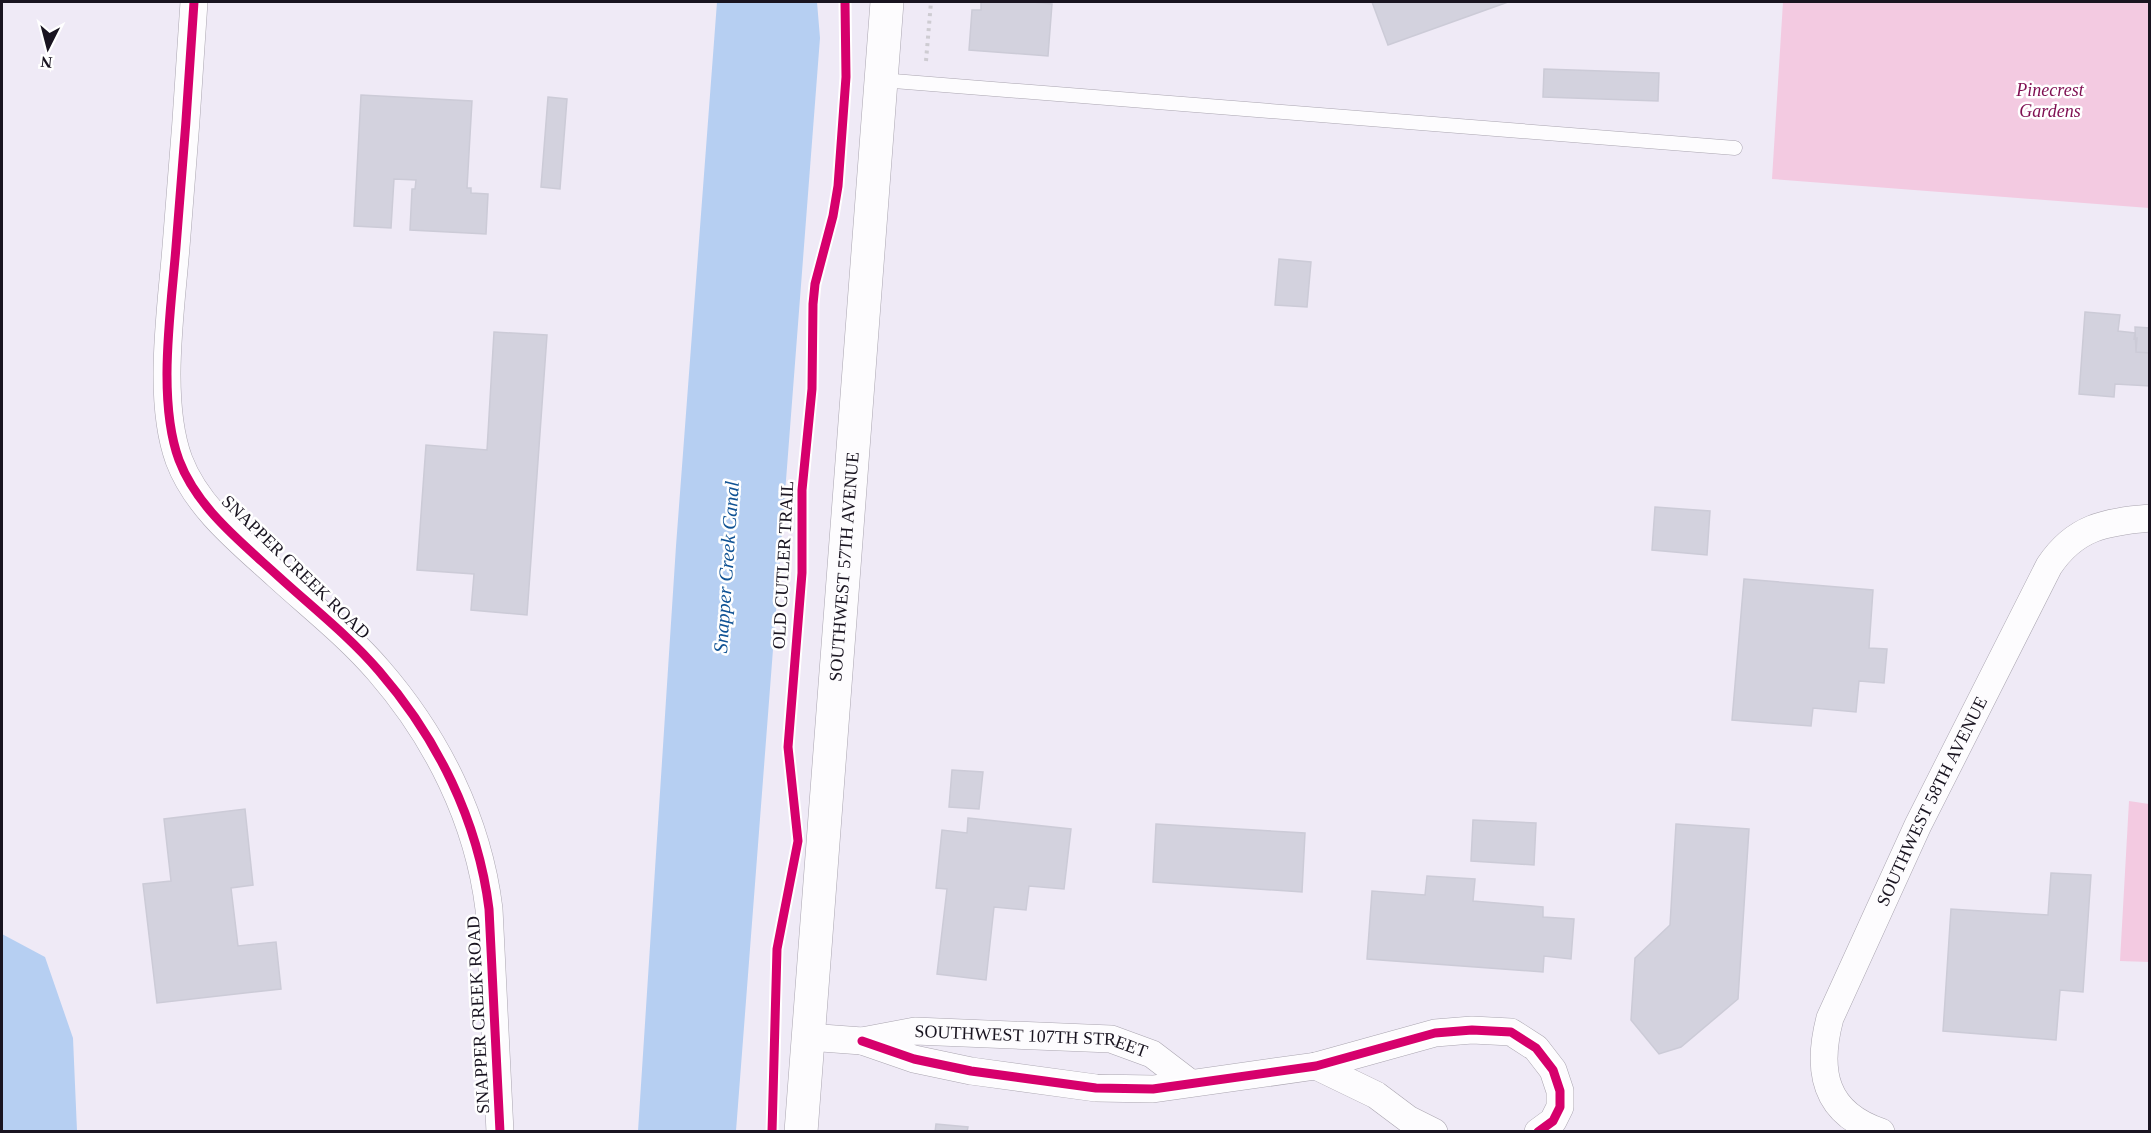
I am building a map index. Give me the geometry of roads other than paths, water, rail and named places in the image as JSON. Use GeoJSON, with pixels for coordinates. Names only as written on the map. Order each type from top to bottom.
{"type":"FeatureCollection","features":[{"type":"Feature","properties":{"kind":"main road","name":"SOUTHWEST 57TH AVENUE"},"geometry":{"type":"LineString","coordinates":[[801,1131],[887,2]]}},
{"type":"Feature","properties":{"kind":"street","name":"SNAPPER CREEK ROAD"},"geometry":{"type":"LineString","coordinates":[[194,2],[167,351],[171,418],[178,458],[186,476],[198,493],[232,533],[356,646],[379,671],[411,713],[450,776],[477,845],[485,877],[489,909],[500,1131]]}},
{"type":"Feature","properties":{"kind":"street","name":"SOUTHWEST 58TH AVENUE"},"geometry":{"type":"LineString","coordinates":[[1881,1131],[1866,1127],[1841,1109],[1831,1095],[1825,1076],[1823,1056],[1825,1039],[1835,1007],[1918,825],[2049,566],[2061,549],[2084,532],[2106,524],[2150,518]]}},
{"type":"Feature","properties":{"kind":"street","name":"SOUTHWEST 107TH STREET"},"geometry":{"type":"LineString","coordinates":[[808,1037],[862,1041],[914,1059],[971,1071],[1096,1088],[1153,1089],[1316,1066],[1435,1033],[1472,1030],[1511,1032],[1536,1048],[1553,1070],[1560,1091],[1560,1107],[1553,1121],[1538,1131]]}},
{"type":"Feature","properties":{"kind":"street","name":"SOUTHWEST 107TH STREET"},"geometry":{"type":"LineString","coordinates":[[862,1041],[915,1031],[1111,1039],[1152,1054],[1190,1083]]}},
{"type":"Feature","properties":{"kind":"street"},"geometry":{"type":"LineString","coordinates":[[1316,1066],[1376,1095],[1408,1119],[1434,1131]]}},
{"type":"Feature","properties":{"kind":"lane"},"geometry":{"type":"LineString","coordinates":[[881,80],[1735,148]]}},
{"type":"Feature","properties":{"kind":"water","name":"Snapper Creek Canal"},"geometry":{"type":"Polygon","coordinates":[[[717,2],[817,2],[820,38],[736,1131],[638,1131],[676,546],[717,2]]]}},
{"type":"Feature","properties":{"kind":"water"},"geometry":{"type":"Polygon","coordinates":[[[2,934],[45,957],[73,1038],[77,1131],[2,1131],[2,934]]]}},
{"type":"Feature","properties":{"kind":"park label","name":"Pinecrest Gardens"},"geometry":{"type":"Point","coordinates":[2050,100]}}]}
